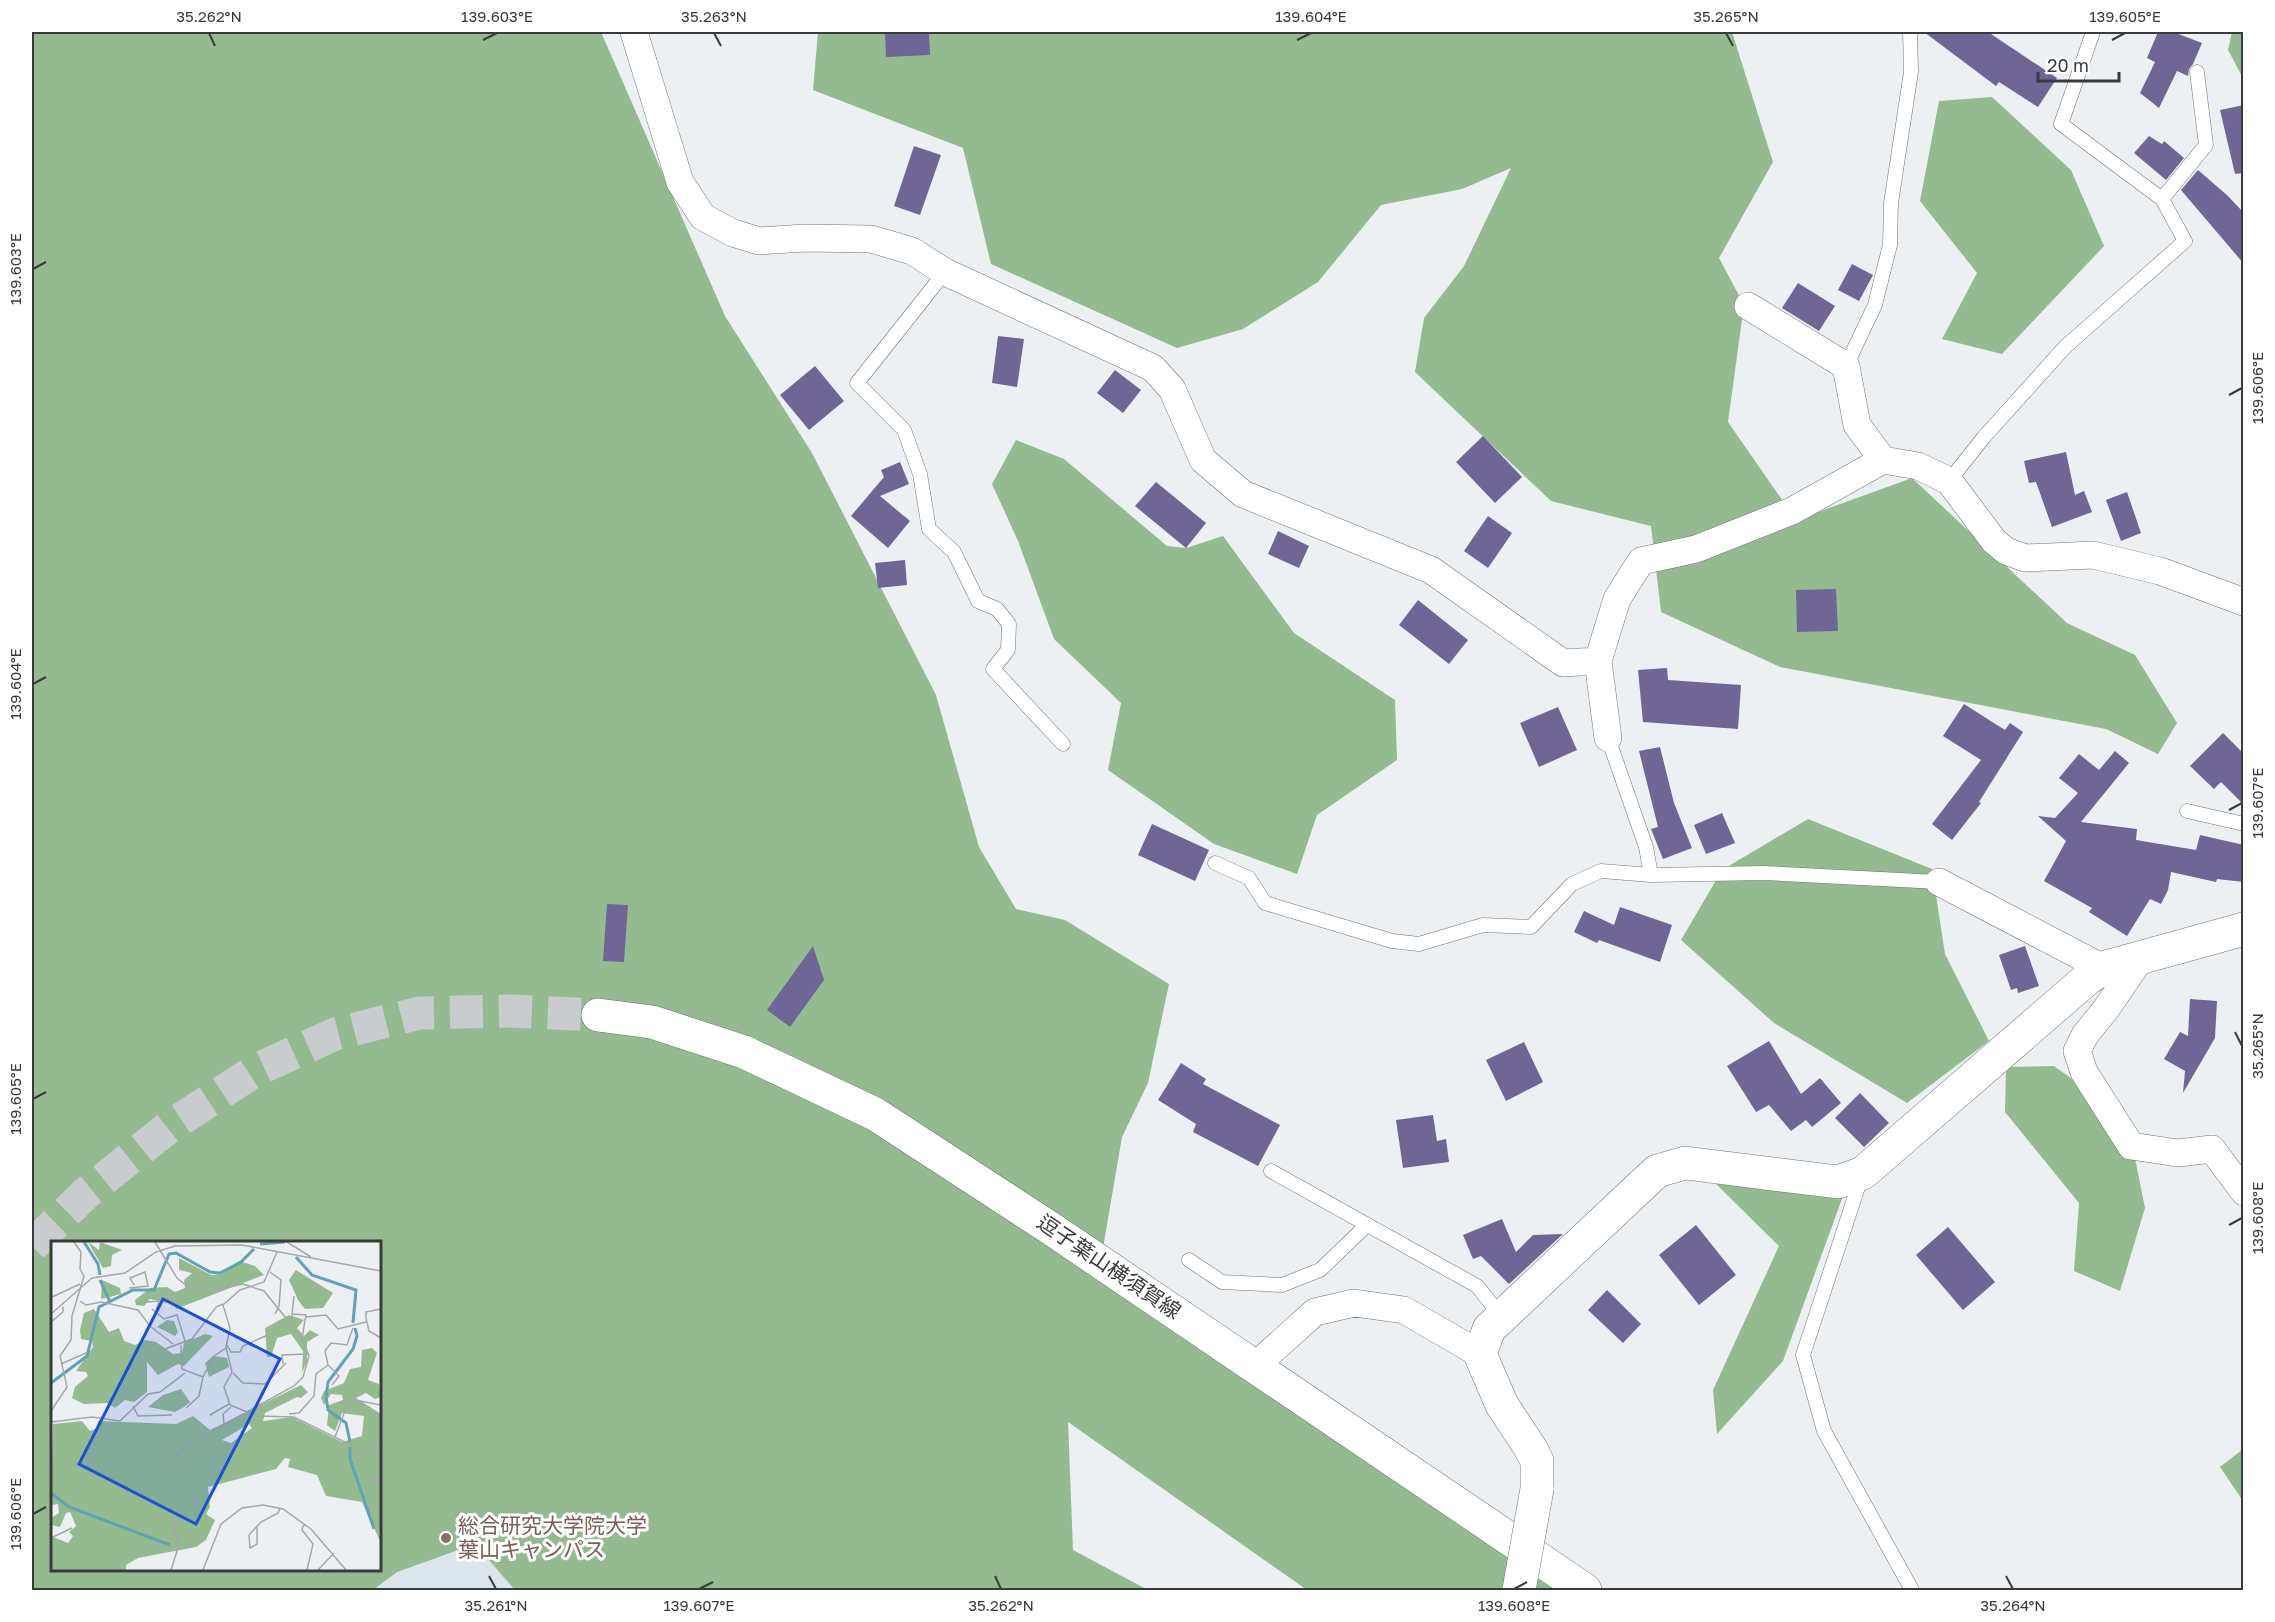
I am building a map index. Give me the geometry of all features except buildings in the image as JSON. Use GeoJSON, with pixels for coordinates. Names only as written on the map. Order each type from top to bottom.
{"type":"FeatureCollection","features":[{"type":"Feature","properties":{"kind":"street"},"geometry":{"type":"LineString","coordinates":[[634,32],[680,182],[704,217],[733,233],[759,241],[805,238],[871,239],[912,251],[945,272],[1153,368],[1172,389],[1203,460],[1242,494],[1431,570],[1563,663],[1598,661]]}},
{"type":"Feature","properties":{"kind":"street"},"geometry":{"type":"LineString","coordinates":[[1748,306],[1846,366],[1857,425],[1883,460]]}},
{"type":"Feature","properties":{"kind":"street"},"geometry":{"type":"LineString","coordinates":[[1608,738],[1598,661],[1617,599],[1641,561],[1696,549],[1792,511],[1883,460],[1918,466],[1949,481],[1994,541],[2006,551],[2025,558],[2093,555],[2160,571],[2244,602]]}},
{"type":"Feature","properties":{"kind":"street"},"geometry":{"type":"LineString","coordinates":[[1939,882],[2103,968]]}},
{"type":"Feature","properties":{"kind":"street"},"geometry":{"type":"LineString","coordinates":[[1480,1354],[1489,1329],[1657,1171],[1685,1163],[1838,1182],[1863,1173],[2086,979],[2103,968],[2244,929]]}},
{"type":"Feature","properties":{"kind":"street"},"geometry":{"type":"LineString","coordinates":[[2141,958],[2085,1035],[2077,1051],[2084,1072],[2130,1146],[2178,1153],[2212,1149],[2244,1192]]}},
{"type":"Feature","properties":{"kind":"street","name":"逗子葉山横須賀線"},"geometry":{"type":"LineString","coordinates":[[598,1015],[652,1022],[744,1052],[875,1114],[1050,1228],[1585,1590]]}},
{"type":"Feature","properties":{"kind":"street"},"geometry":{"type":"LineString","coordinates":[[1255,1366],[1314,1312],[1354,1303],[1404,1310],[1480,1354],[1502,1405],[1537,1461],[1537,1489],[1519,1590]]}},
{"type":"Feature","properties":{"kind":"lane"},"geometry":{"type":"LineString","coordinates":[[1846,366],[1875,305],[1890,245],[1891,203],[1911,72],[1910,32]]}},
{"type":"Feature","properties":{"kind":"lane"},"geometry":{"type":"LineString","coordinates":[[1949,481],[1984,437],[2065,347],[2185,241],[2162,199],[2061,124],[2093,32]]}},
{"type":"Feature","properties":{"kind":"lane"},"geometry":{"type":"LineString","coordinates":[[2162,199],[2206,145],[2197,72]]}},
{"type":"Feature","properties":{"kind":"lane"},"geometry":{"type":"LineString","coordinates":[[945,272],[857,383],[903,430],[920,474],[929,529],[954,552],[978,601],[997,609],[1008,624],[1008,650],[993,669],[1063,744]]}},
{"type":"Feature","properties":{"kind":"lane"},"geometry":{"type":"LineString","coordinates":[[1608,738],[1646,847],[1651,875]]}},
{"type":"Feature","properties":{"kind":"lane"},"geometry":{"type":"LineString","coordinates":[[2187,811],[2244,824]]}},
{"type":"Feature","properties":{"kind":"lane"},"geometry":{"type":"LineString","coordinates":[[1215,863],[1250,878],[1265,903],[1392,941],[1419,944],[1483,926],[1531,927],[1572,884],[1601,872],[1651,875],[1764,873],[1939,882]]}},
{"type":"Feature","properties":{"kind":"lane"},"geometry":{"type":"LineString","coordinates":[[1271,1172],[1477,1286],[1502,1317]]}},
{"type":"Feature","properties":{"kind":"lane"},"geometry":{"type":"LineString","coordinates":[[1863,1173],[1803,1355],[1824,1431],[1912,1590]]}},
{"type":"Feature","properties":{"kind":"lane"},"geometry":{"type":"LineString","coordinates":[[1189,1260],[1222,1282],[1282,1285],[1320,1270],[1367,1225]]}},
{"type":"Feature","properties":{"kind":"shaded area","name":"総合研究大学院大学 葉山キャンパス"},"geometry":{"type":"Polygon","coordinates":[[[451,1509],[523,1590],[352,1590],[381,1569],[451,1509]]]}},
{"type":"Feature","properties":{"kind":"green space"},"geometry":{"type":"Polygon","coordinates":[[[32,32],[601,32],[725,316],[812,453],[936,695],[979,847],[1016,909],[1065,920],[1169,984],[1148,1083],[1122,1137],[1102,1254],[1561,1590],[1307,1590],[1068,1422],[1073,1550],[1148,1590],[515,1590],[475,1544],[397,1572],[373,1590],[32,1590],[32,32]]]}},
{"type":"Feature","properties":{"kind":"green space"},"geometry":{"type":"Polygon","coordinates":[[[818,32],[1732,32],[1773,162],[1719,258],[1744,305],[1728,422],[1796,520],[1912,478],[2067,623],[2135,655],[2177,723],[2158,754],[2106,729],[1780,667],[1661,612],[1651,526],[1551,501],[1415,372],[1424,318],[1464,266],[1511,168],[1462,189],[1381,205],[1318,282],[1243,329],[1177,348],[991,264],[963,148],[813,90],[818,32]]]}},
{"type":"Feature","properties":{"kind":"green space"},"geometry":{"type":"Polygon","coordinates":[[[2232,32],[2243,32],[2243,78],[2228,50],[2232,32]]]}},
{"type":"Feature","properties":{"kind":"green space"},"geometry":{"type":"Polygon","coordinates":[[[1992,97],[2071,170],[2104,246],[2002,354],[1942,339],[1977,273],[1920,201],[1939,101],[1992,97]]]}},
{"type":"Feature","properties":{"kind":"green space"},"geometry":{"type":"Polygon","coordinates":[[[1016,440],[1064,459],[1167,546],[1186,548],[1223,536],[1294,633],[1395,700],[1397,760],[1317,815],[1297,874],[1214,844],[1108,770],[1121,703],[1054,639],[1018,541],[992,484],[1016,440]]]}},
{"type":"Feature","properties":{"kind":"green space"},"geometry":{"type":"Polygon","coordinates":[[[1808,819],[1932,869],[1945,954],[1989,1041],[1907,1103],[1774,1023],[1681,940],[1722,870],[1808,819]]]}},
{"type":"Feature","properties":{"kind":"green space"},"geometry":{"type":"Polygon","coordinates":[[[2054,1066],[2127,1118],[2145,1208],[2120,1291],[2074,1271],[2079,1203],[2005,1112],[2006,1067],[2054,1066]]]}},
{"type":"Feature","properties":{"kind":"green space"},"geometry":{"type":"Polygon","coordinates":[[[1715,1183],[1783,1192],[1843,1196],[1783,1361],[1717,1434],[1713,1390],[1779,1246],[1715,1183]]]}},
{"type":"Feature","properties":{"kind":"green space"},"geometry":{"type":"Polygon","coordinates":[[[2243,1449],[2243,1501],[2220,1467],[2243,1449]]]}},
{"type":"Feature","properties":{"kind":"tunnel"},"geometry":{"type":"LineString","coordinates":[[32,1246],[85,1194],[169,1127],[256,1070],[335,1034],[419,1013],[510,1011],[598,1015]]}},
{"type":"Feature","properties":{"kind":"place","name":"総合研究大学院大学 葉山キャンパス"},"geometry":{"type":"Point","coordinates":[446,1538]}}]}
